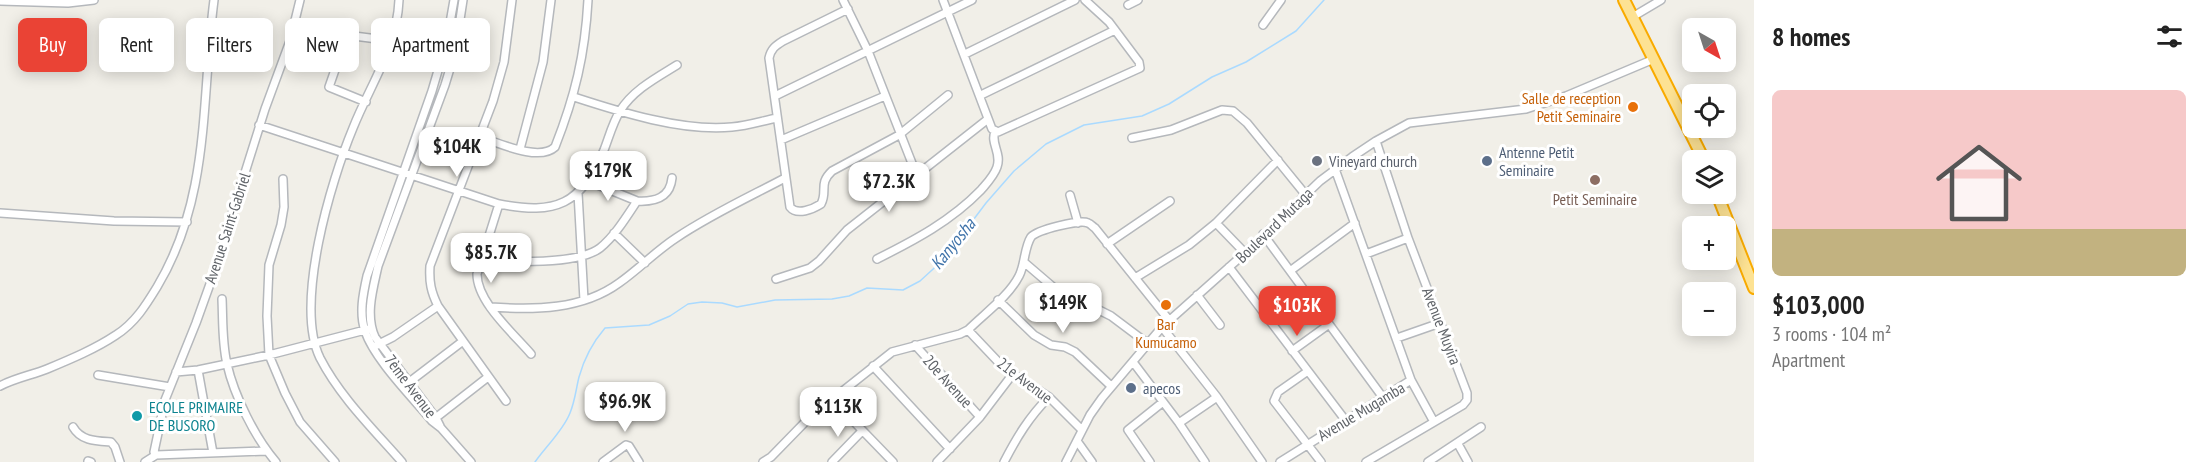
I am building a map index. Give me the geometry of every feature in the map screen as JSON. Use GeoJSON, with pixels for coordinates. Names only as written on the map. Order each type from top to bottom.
{"type":"FeatureCollection","features":[{"type":"Feature","properties":{"kind":"highway"},"geometry":{"type":"LineString","coordinates":[[1624,0],[1699,150]]}},
{"type":"Feature","properties":{"kind":"highway"},"geometry":{"type":"LineString","coordinates":[[1721,204],[1754,288]]}},
{"type":"Feature","properties":{"kind":"street"},"geometry":{"type":"LineString","coordinates":[[2,1],[94,0]]}},
{"type":"Feature","properties":{"kind":"street"},"geometry":{"type":"LineString","coordinates":[[0,386],[84,353],[118,334],[136,319],[162,278],[181,241],[194,196],[201,152],[214,0]]}},
{"type":"Feature","properties":{"kind":"street","name":"Avenue Saint-Gabriel"},"geometry":{"type":"LineString","coordinates":[[156,455],[154,452],[158,430],[170,387],[210,284],[260,125],[290,41],[300,0]]}},
{"type":"Feature","properties":{"kind":"street"},"geometry":{"type":"LineString","coordinates":[[398,18],[399,0]]}},
{"type":"Feature","properties":{"kind":"street","name":"7ème Avenue"},"geometry":{"type":"LineString","coordinates":[[454,0],[447,40],[438,70],[367,276],[362,298],[362,315],[376,346],[471,462]]}},
{"type":"Feature","properties":{"kind":"street","name":"7ème Avenue"},"geometry":{"type":"LineString","coordinates":[[368,329],[372,291],[378,266],[455,52],[463,0]]}},
{"type":"Feature","properties":{"kind":"street"},"geometry":{"type":"LineString","coordinates":[[506,401],[438,306],[429,280],[430,266],[480,137],[504,62],[512,0]]}},
{"type":"Feature","properties":{"kind":"street"},"geometry":{"type":"LineString","coordinates":[[520,149],[543,62],[551,0]]}},
{"type":"Feature","properties":{"kind":"street"},"geometry":{"type":"LineString","coordinates":[[480,137],[520,149],[545,153],[555,147],[574,97],[586,29],[588,0]]}},
{"type":"Feature","properties":{"kind":"street"},"geometry":{"type":"LineString","coordinates":[[843,0],[868,51],[917,176]]}},
{"type":"Feature","properties":{"kind":"street"},"geometry":{"type":"LineString","coordinates":[[877,259],[919,238],[959,211],[991,179],[997,168],[999,156],[993,138],[994,132],[943,0]]}},
{"type":"Feature","properties":{"kind":"street"},"geometry":{"type":"LineString","coordinates":[[775,96],[972,0]]}},
{"type":"Feature","properties":{"kind":"street"},"geometry":{"type":"LineString","coordinates":[[964,54],[1075,0]]}},
{"type":"Feature","properties":{"kind":"street"},"geometry":{"type":"LineString","coordinates":[[994,132],[1137,71],[1141,65],[1139,62],[1115,30],[1085,0]]}},
{"type":"Feature","properties":{"kind":"street"},"geometry":{"type":"LineString","coordinates":[[1128,5],[1138,0]]}},
{"type":"Feature","properties":{"kind":"street"},"geometry":{"type":"LineString","coordinates":[[1263,25],[1281,0]]}},
{"type":"Feature","properties":{"kind":"street"},"geometry":{"type":"LineString","coordinates":[[1634,16],[1660,0]]}},
{"type":"Feature","properties":{"kind":"street"},"geometry":{"type":"LineString","coordinates":[[848,9],[774,47],[769,58],[785,178],[790,207],[793,211],[816,207],[823,200],[823,184],[832,171],[899,135],[948,95]]}},
{"type":"Feature","properties":{"kind":"street"},"geometry":{"type":"LineString","coordinates":[[981,95],[1115,30]]}},
{"type":"Feature","properties":{"kind":"street"},"geometry":{"type":"LineString","coordinates":[[366,102],[329,87],[344,44],[354,36],[371,38]]}},
{"type":"Feature","properties":{"kind":"street","name":"Boulevard Mutaga"},"geometry":{"type":"LineString","coordinates":[[1066,462],[1082,430],[1111,386],[1162,327],[1335,169],[1376,141],[1409,123],[1526,109],[1566,96],[1654,58]]}},
{"type":"Feature","properties":{"kind":"street"},"geometry":{"type":"LineString","coordinates":[[260,125],[499,204],[532,209],[550,207],[566,202],[588,181],[619,112],[643,87],[677,65]]}},
{"type":"Feature","properties":{"kind":"street"},"geometry":{"type":"LineString","coordinates":[[379,72],[353,126],[319,233],[312,299],[314,343],[346,398],[402,462]]}},
{"type":"Feature","properties":{"kind":"street"},"geometry":{"type":"LineString","coordinates":[[781,140],[885,96]]}},
{"type":"Feature","properties":{"kind":"street"},"geometry":{"type":"LineString","coordinates":[[574,97],[619,112],[709,128],[732,127],[777,118]]}},
{"type":"Feature","properties":{"kind":"street"},"geometry":{"type":"LineString","coordinates":[[1132,138],[1172,130],[1222,110],[1233,111],[1247,123],[1305,194]]}},
{"type":"Feature","properties":{"kind":"street"},"geometry":{"type":"LineString","coordinates":[[776,279],[810,268],[847,230],[988,119]]}},
{"type":"Feature","properties":{"kind":"street","name":"Avenue Muyira"},"geometry":{"type":"LineString","coordinates":[[1366,462],[1463,405],[1467,400],[1467,393],[1408,238],[1376,141]]}},
{"type":"Feature","properties":{"kind":"street"},"geometry":{"type":"LineString","coordinates":[[1135,278],[1189,245],[1216,223],[1278,160]]}},
{"type":"Feature","properties":{"kind":"street"},"geometry":{"type":"LineString","coordinates":[[1335,169],[1411,380],[1434,422]]}},
{"type":"Feature","properties":{"kind":"street"},"geometry":{"type":"LineString","coordinates":[[588,181],[637,201],[654,201],[662,198],[671,187],[672,178]]}},
{"type":"Feature","properties":{"kind":"street"},"geometry":{"type":"LineString","coordinates":[[490,307],[544,308],[566,305],[602,293],[617,285],[678,237],[785,178]]}},
{"type":"Feature","properties":{"kind":"street"},"geometry":{"type":"LineString","coordinates":[[283,179],[284,207],[269,265],[267,316],[269,355],[300,422],[335,462]]}},
{"type":"Feature","properties":{"kind":"street"},"geometry":{"type":"LineString","coordinates":[[578,193],[584,300]]}},
{"type":"Feature","properties":{"kind":"street"},"geometry":{"type":"LineString","coordinates":[[1070,195],[1078,223]]}},
{"type":"Feature","properties":{"kind":"street"},"geometry":{"type":"LineString","coordinates":[[482,260],[543,261],[580,256],[599,249],[614,233],[637,201]]}},
{"type":"Feature","properties":{"kind":"street"},"geometry":{"type":"LineString","coordinates":[[1107,244],[1170,201]]}},
{"type":"Feature","properties":{"kind":"street"},"geometry":{"type":"LineString","coordinates":[[499,204],[477,274],[477,282],[480,292],[490,307],[531,354]]}},
{"type":"Feature","properties":{"kind":"street"},"geometry":{"type":"LineString","coordinates":[[0,213],[114,221],[187,222]]}},
{"type":"Feature","properties":{"kind":"street"},"geometry":{"type":"LineString","coordinates":[[763,462],[771,458],[802,424],[892,352],[968,330],[1019,277],[1025,263],[1028,244],[1032,236],[1040,231],[1088,223],[1095,228],[1169,320]]}},
{"type":"Feature","properties":{"kind":"street"},"geometry":{"type":"LineString","coordinates":[[1216,223],[1245,253]]}},
{"type":"Feature","properties":{"kind":"street"},"geometry":{"type":"LineString","coordinates":[[1290,271],[1355,223]]}},
{"type":"Feature","properties":{"kind":"street"},"geometry":{"type":"LineString","coordinates":[[614,233],[645,263]]}},
{"type":"Feature","properties":{"kind":"street"},"geometry":{"type":"LineString","coordinates":[[1263,234],[1384,399]]}},
{"type":"Feature","properties":{"kind":"street"},"geometry":{"type":"LineString","coordinates":[[1366,254],[1408,238]]}},
{"type":"Feature","properties":{"kind":"street"},"geometry":{"type":"LineString","coordinates":[[1025,263],[1053,287],[1111,316],[1148,343]]}},
{"type":"Feature","properties":{"kind":"street"},"geometry":{"type":"LineString","coordinates":[[1229,267],[1346,421]]}},
{"type":"Feature","properties":{"kind":"street"},"geometry":{"type":"LineString","coordinates":[[1197,295],[1220,325]]}},
{"type":"Feature","properties":{"kind":"street"},"geometry":{"type":"LineString","coordinates":[[222,299],[227,364],[242,404],[266,451],[276,462]]}},
{"type":"Feature","properties":{"kind":"street"},"geometry":{"type":"LineString","coordinates":[[998,300],[1034,335],[1042,341],[1075,352],[1111,386]]}},
{"type":"Feature","properties":{"kind":"street"},"geometry":{"type":"LineString","coordinates":[[376,346],[438,306]]}},
{"type":"Feature","properties":{"kind":"street"},"geometry":{"type":"LineString","coordinates":[[1397,338],[1440,323]]}},
{"type":"Feature","properties":{"kind":"street"},"geometry":{"type":"LineString","coordinates":[[1292,351],[1328,325]]}},
{"type":"Feature","properties":{"kind":"street"},"geometry":{"type":"LineString","coordinates":[[1162,327],[1217,397],[1262,462]]}},
{"type":"Feature","properties":{"kind":"street"},"geometry":{"type":"LineString","coordinates":[[176,372],[198,370],[269,355],[368,329]]}},
{"type":"Feature","properties":{"kind":"street","name":"21e Avenue"},"geometry":{"type":"LineString","coordinates":[[968,330],[1012,375],[1049,397],[1082,430]]}},
{"type":"Feature","properties":{"kind":"street"},"geometry":{"type":"LineString","coordinates":[[408,383],[463,341]]}},
{"type":"Feature","properties":{"kind":"street","name":"20e Avenue"},"geometry":{"type":"LineString","coordinates":[[915,345],[980,417]]}},
{"type":"Feature","properties":{"kind":"street","name":"7ème Avenue"},"geometry":{"type":"LineString","coordinates":[[376,346],[408,383],[434,419]]}},
{"type":"Feature","properties":{"kind":"street"},"geometry":{"type":"LineString","coordinates":[[1133,362],[1205,462]]}},
{"type":"Feature","properties":{"kind":"street"},"geometry":{"type":"LineString","coordinates":[[873,366],[950,449]]}},
{"type":"Feature","properties":{"kind":"street"},"geometry":{"type":"LineString","coordinates":[[198,370],[213,453]]}},
{"type":"Feature","properties":{"kind":"street"},"geometry":{"type":"LineString","coordinates":[[1308,371],[1278,392],[1274,401],[1321,462]]}},
{"type":"Feature","properties":{"kind":"street"},"geometry":{"type":"LineString","coordinates":[[98,375],[170,387]]}},
{"type":"Feature","properties":{"kind":"street"},"geometry":{"type":"LineString","coordinates":[[937,462],[980,417],[1012,375]]}},
{"type":"Feature","properties":{"kind":"street"},"geometry":{"type":"LineString","coordinates":[[434,419],[488,377]]}},
{"type":"Feature","properties":{"kind":"street","name":"Avenue Mugamba"},"geometry":{"type":"LineString","coordinates":[[1280,462],[1411,380]]}},
{"type":"Feature","properties":{"kind":"street"},"geometry":{"type":"LineString","coordinates":[[1004,462],[1021,429],[1049,397]]}},
{"type":"Feature","properties":{"kind":"street"},"geometry":{"type":"LineString","coordinates":[[1179,423],[1217,397]]}},
{"type":"Feature","properties":{"kind":"street"},"geometry":{"type":"LineString","coordinates":[[832,399],[894,462]]}},
{"type":"Feature","properties":{"kind":"street"},"geometry":{"type":"LineString","coordinates":[[1150,462],[1128,430],[1164,402]]}},
{"type":"Feature","properties":{"kind":"street"},"geometry":{"type":"LineString","coordinates":[[73,427],[84,439],[111,442],[120,462]]}},
{"type":"Feature","properties":{"kind":"street"},"geometry":{"type":"LineString","coordinates":[[1428,462],[1481,427]]}},
{"type":"Feature","properties":{"kind":"street"},"geometry":{"type":"LineString","coordinates":[[832,462],[862,431]]}},
{"type":"Feature","properties":{"kind":"street"},"geometry":{"type":"LineString","coordinates":[[1077,441],[1092,462]]}},
{"type":"Feature","properties":{"kind":"street"},"geometry":{"type":"LineString","coordinates":[[1458,444],[1468,462]]}},
{"type":"Feature","properties":{"kind":"street"},"geometry":{"type":"LineString","coordinates":[[603,462],[626,445],[639,462]]}},
{"type":"Feature","properties":{"kind":"street"},"geometry":{"type":"LineString","coordinates":[[145,462],[156,455],[266,451]]}},
{"type":"Feature","properties":{"kind":"waterway","name":"Kanyosha"},"geometry":{"type":"LineString","coordinates":[[535,462],[567,420],[583,364],[605,328],[649,325],[670,316],[688,304],[702,302],[722,303],[737,307],[775,300],[832,299],[849,296],[867,288],[903,290],[920,281],[943,260],[986,203],[1014,171],[1046,144],[1084,125],[1142,116],[1169,104],[1212,77],[1246,62],[1296,31],[1324,0]]}},
{"type":"Feature","properties":{"kind":"place","name":"Salle de reception Petit Seminaire"},"geometry":{"type":"Point","coordinates":[1633,107]}},
{"type":"Feature","properties":{"kind":"place","name":"Vineyard church"},"geometry":{"type":"Point","coordinates":[1317,161]}},
{"type":"Feature","properties":{"kind":"place","name":"Antenne Petit Seminaire"},"geometry":{"type":"Point","coordinates":[1487,161]}},
{"type":"Feature","properties":{"kind":"place","name":"Petit Seminaire"},"geometry":{"type":"Point","coordinates":[1595,180]}},
{"type":"Feature","properties":{"kind":"place","name":"Bar Kumucamo"},"geometry":{"type":"Point","coordinates":[1166,305]}},
{"type":"Feature","properties":{"kind":"place","name":"apecos"},"geometry":{"type":"Point","coordinates":[1131,388]}},
{"type":"Feature","properties":{"kind":"place","name":"ECOLE PRIMAIRE DE BUSORO"},"geometry":{"type":"Point","coordinates":[137,416]}}]}
